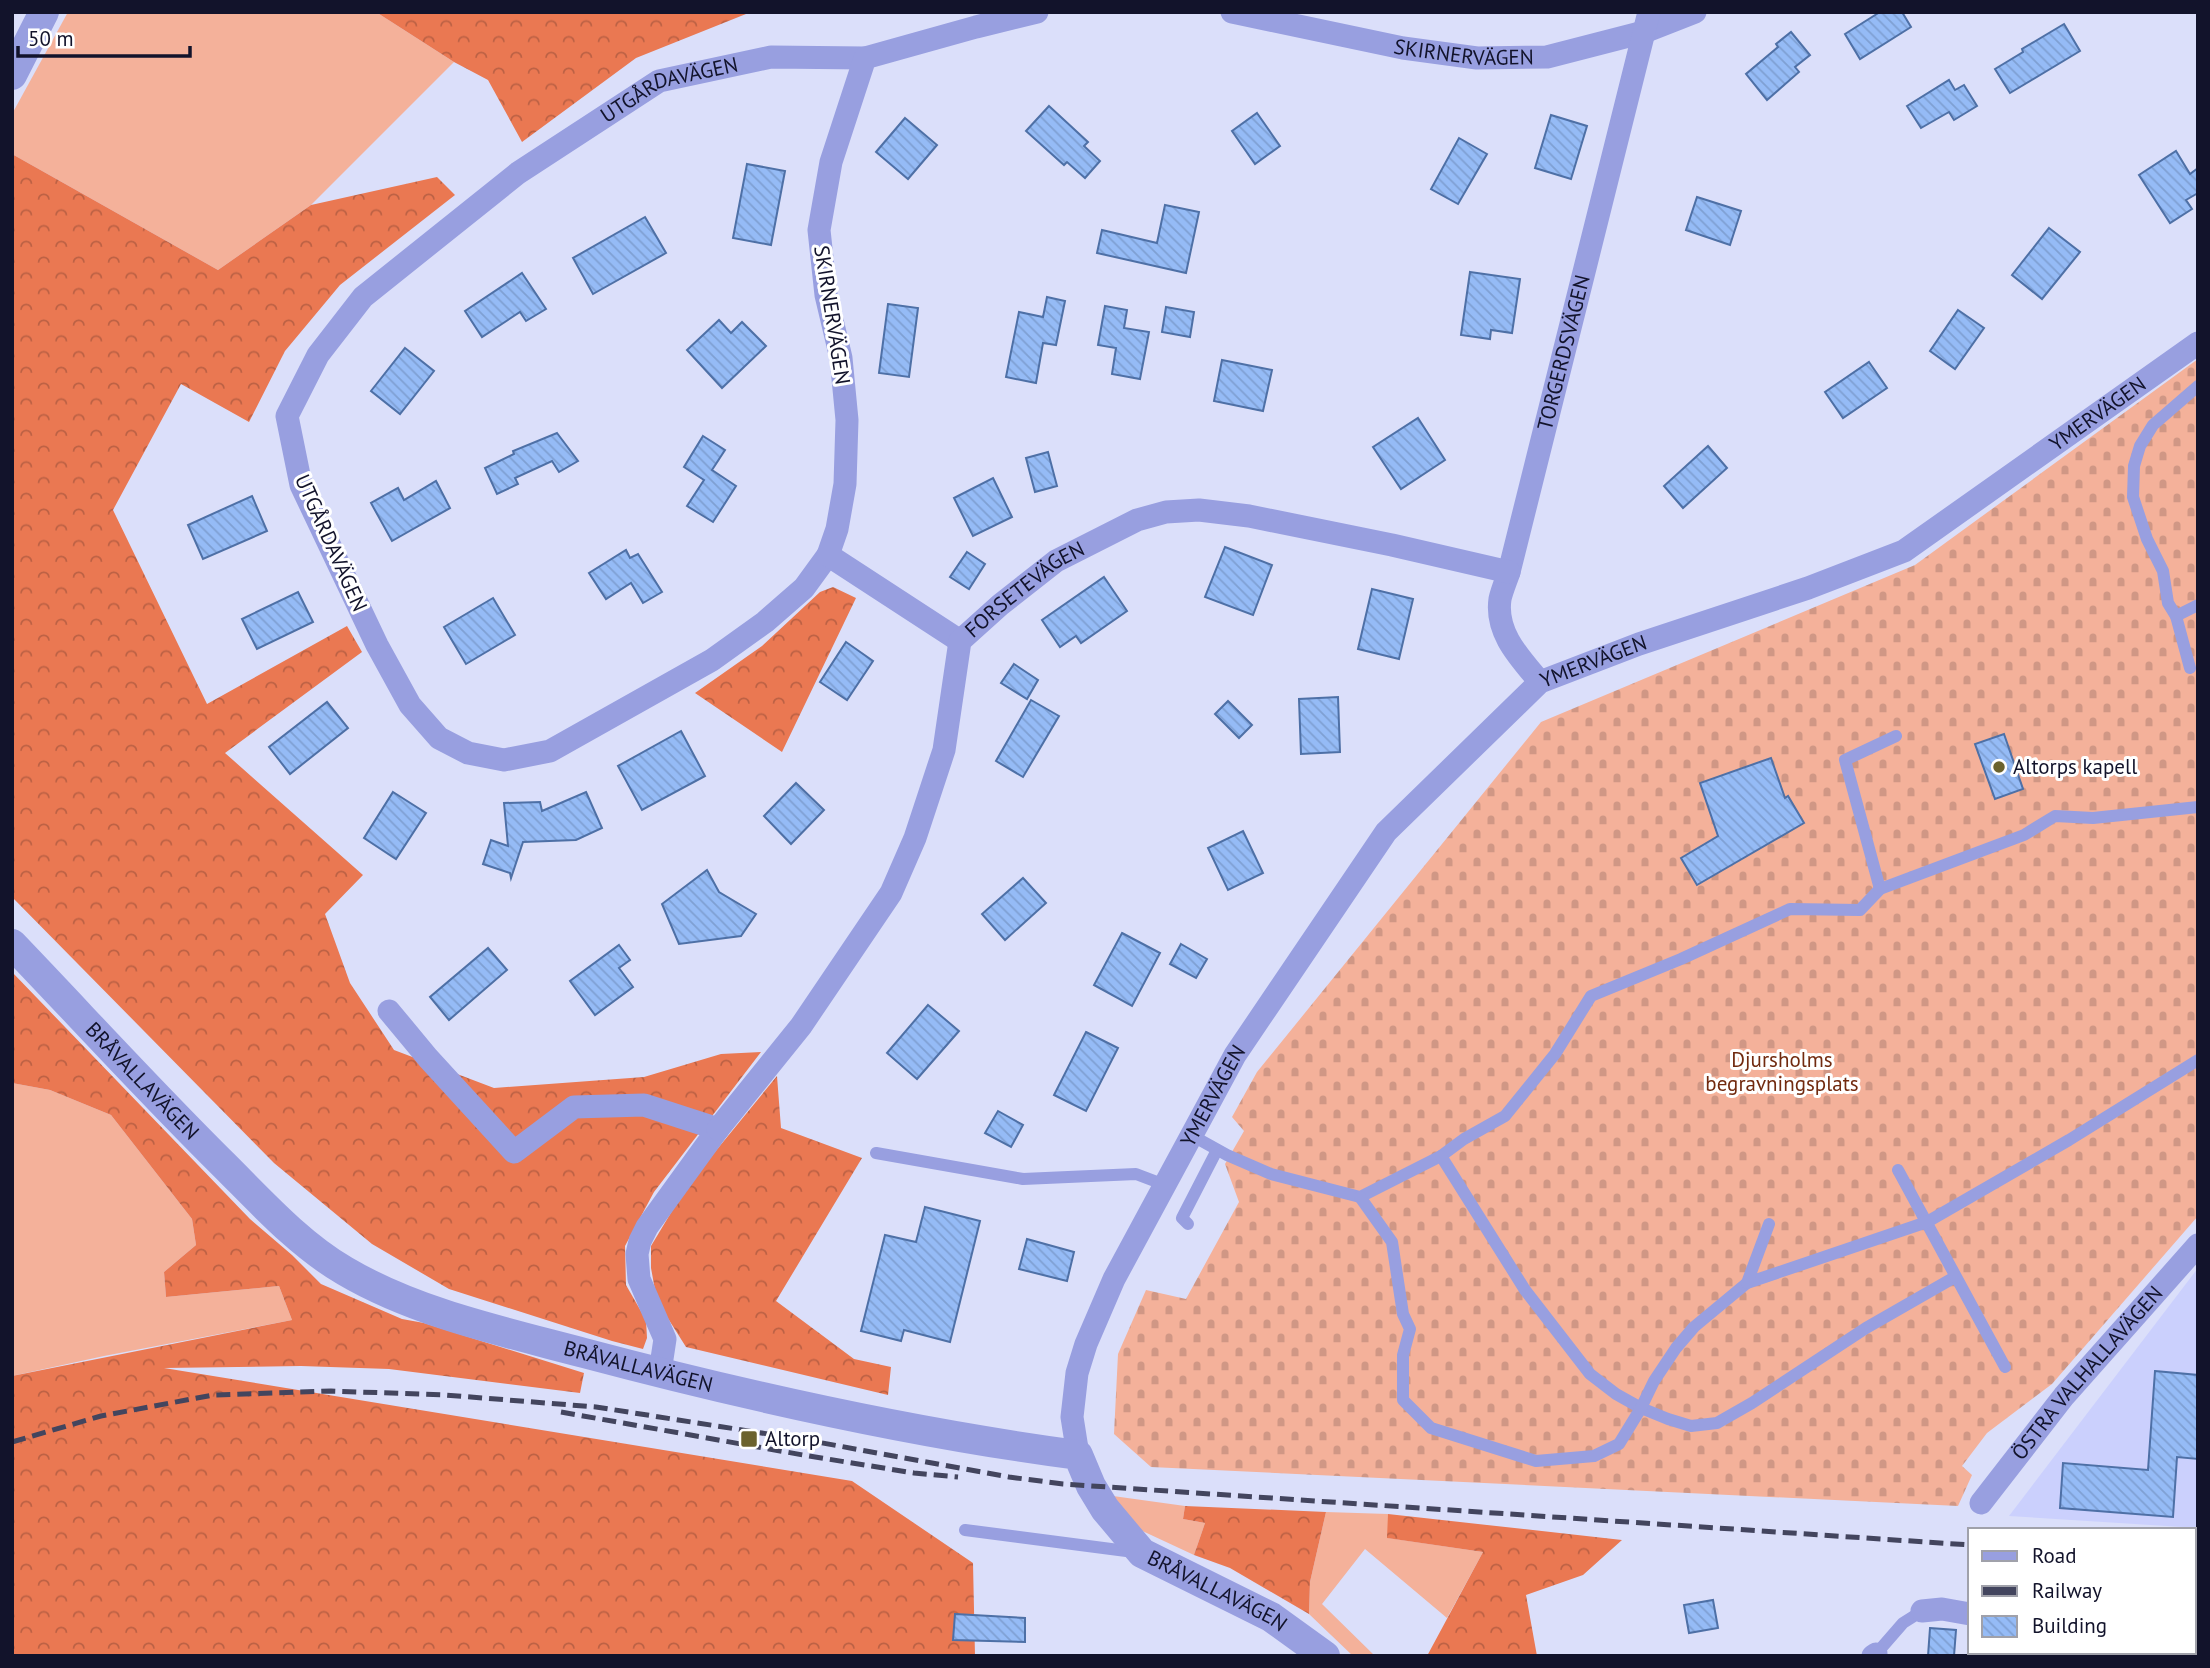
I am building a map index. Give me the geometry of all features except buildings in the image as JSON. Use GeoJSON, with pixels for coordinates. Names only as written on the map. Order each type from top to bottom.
{"type":"FeatureCollection","features":[{"type":"Feature","properties":{"kind":"street"},"geometry":{"type":"LineString","coordinates":[[12,75],[44,12]]}},
{"type":"Feature","properties":{"kind":"street"},"geometry":{"type":"LineString","coordinates":[[865,58],[1037,12]]}},
{"type":"Feature","properties":{"kind":"street","name":"SKIRNERVÄGEN"},"geometry":{"type":"LineString","coordinates":[[1232,12],[1403,48],[1477,58],[1547,57],[1646,22],[1695,12]]}},
{"type":"Feature","properties":{"kind":"street","name":"TORGERDSVÄGEN"},"geometry":{"type":"LineString","coordinates":[[1540,682],[1508,644],[1501,622],[1500,600],[1646,22]]}},
{"type":"Feature","properties":{"kind":"street","name":"UTGÅRDAVÄGEN"},"geometry":{"type":"LineString","coordinates":[[828,555],[804,588],[765,622],[712,660],[550,751],[504,760],[468,753],[439,738],[410,705],[377,645],[301,485],[288,416],[318,355],[363,297],[517,173],[659,81],[771,57],[865,58]]}},
{"type":"Feature","properties":{"kind":"street","name":"SKIRNERVÄGEN"},"geometry":{"type":"LineString","coordinates":[[828,555],[837,529],[845,484],[847,420],[841,358],[826,295],[818,230],[831,162],[865,58]]}},
{"type":"Feature","properties":{"kind":"street","name":"YMERVÄGEN"},"geometry":{"type":"LineString","coordinates":[[1078,1455],[1072,1418],[1077,1373],[1086,1344],[1114,1279],[1235,1055],[1386,832],[1540,682],[1639,644],[1808,588],[1904,551],[2198,343]]}},
{"type":"Feature","properties":{"kind":"street","name":"FORSETEVÄGEN"},"geometry":{"type":"LineString","coordinates":[[660,1372],[665,1339],[639,1279],[637,1254],[647,1227],[719,1129],[801,1026],[891,893],[915,838],[944,750],[960,641],[1056,561],[1137,520],[1166,512],[1199,510],[1249,516],[1509,572]]}},
{"type":"Feature","properties":{"kind":"street"},"geometry":{"type":"LineString","coordinates":[[828,555],[960,641]]}},
{"type":"Feature","properties":{"kind":"street","name":"BRÅVALLAVÄGEN"},"geometry":{"type":"LineString","coordinates":[[12,944],[271,1212],[317,1252],[345,1271],[439,1313],[660,1372],[931,1433],[1078,1455],[1091,1486],[1105,1509],[1142,1553],[1271,1617],[1325,1656]]}},
{"type":"Feature","properties":{"kind":"street"},"geometry":{"type":"LineString","coordinates":[[389,1011],[514,1152],[574,1107],[644,1105],[719,1129]]}},
{"type":"Feature","properties":{"kind":"street","name":"ÖSTRA VALHALLAVÄGEN"},"geometry":{"type":"LineString","coordinates":[[1981,1503],[2064,1396],[2198,1245]]}},
{"type":"Feature","properties":{"kind":"street"},"geometry":{"type":"LineString","coordinates":[[1922,1611],[1942,1609],[1968,1614]]}},
{"type":"Feature","properties":{"kind":"lane"},"geometry":{"type":"LineString","coordinates":[[2190,668],[2176,616],[2168,603],[2163,571],[2147,540],[2133,497],[2134,466],[2140,446],[2153,425],[2198,386]]}},
{"type":"Feature","properties":{"kind":"lane"},"geometry":{"type":"LineString","coordinates":[[2176,616],[2198,605]]}},
{"type":"Feature","properties":{"kind":"lane"},"geometry":{"type":"LineString","coordinates":[[1880,889],[1845,761],[1896,736]]}},
{"type":"Feature","properties":{"kind":"lane"},"geometry":{"type":"LineString","coordinates":[[1360,1197],[1441,1156],[1464,1139],[1505,1116],[1555,1054],[1591,996],[1681,960],[1790,909],[1860,910],[1880,889],[2024,835],[2055,816],[2093,818],[2198,807]]}},
{"type":"Feature","properties":{"kind":"lane"},"geometry":{"type":"LineString","coordinates":[[1191,1135],[1271,1174],[1360,1197],[1392,1242],[1403,1314],[1410,1329],[1403,1355],[1403,1400],[1431,1428],[1536,1461],[1594,1456],[1619,1444],[1676,1348],[1694,1327],[1746,1283],[1927,1222],[2069,1140],[2198,1060]]}},
{"type":"Feature","properties":{"kind":"lane"},"geometry":{"type":"LineString","coordinates":[[1188,1224],[1182,1218],[1217,1150]]}},
{"type":"Feature","properties":{"kind":"lane"},"geometry":{"type":"LineString","coordinates":[[876,1153],[1023,1180],[1136,1174],[1165,1185]]}},
{"type":"Feature","properties":{"kind":"lane"},"geometry":{"type":"LineString","coordinates":[[1441,1156],[1525,1290],[1590,1374],[1616,1394],[1642,1408],[1691,1426],[1717,1423],[1866,1328],[1955,1277]]}},
{"type":"Feature","properties":{"kind":"lane"},"geometry":{"type":"LineString","coordinates":[[1898,1170],[2006,1367]]}},
{"type":"Feature","properties":{"kind":"lane"},"geometry":{"type":"LineString","coordinates":[[1746,1283],[1769,1224]]}},
{"type":"Feature","properties":{"kind":"lane"},"geometry":{"type":"LineString","coordinates":[[965,1530],[1142,1553]]}},
{"type":"Feature","properties":{"kind":"lane"},"geometry":{"type":"LineString","coordinates":[[1874,1655],[1903,1623],[1922,1611]]}},
{"type":"Feature","properties":{"kind":"shaded area"},"geometry":{"type":"Polygon","coordinates":[[[2198,1268],[2198,1528],[2009,1516],[2198,1268]]]}},
{"type":"Feature","properties":{"kind":"green space"},"geometry":{"type":"Polygon","coordinates":[[[68,12],[376,12],[454,62],[311,205],[218,270],[12,154],[12,114],[68,12]]]}},
{"type":"Feature","properties":{"kind":"green space"},"geometry":{"type":"Polygon","coordinates":[[[376,12],[751,12],[636,58],[522,142],[488,80],[454,62],[376,12]]]}},
{"type":"Feature","properties":{"kind":"green space"},"geometry":{"type":"Polygon","coordinates":[[[12,154],[218,270],[311,205],[437,177],[455,195],[340,285],[285,351],[249,422],[181,384],[113,510],[207,704],[347,626],[362,652],[225,753],[363,875],[325,914],[350,983],[394,1050],[494,1088],[644,1077],[721,1054],[761,1052],[654,1192],[625,1246],[626,1285],[646,1320],[647,1338],[643,1349],[449,1289],[372,1244],[274,1163],[12,897],[12,154]]]}},
{"type":"Feature","properties":{"kind":"green space","name":"Djursholms begravningsplats"},"geometry":{"type":"Polygon","coordinates":[[[2198,359],[2198,1216],[2052,1384],[1987,1433],[1962,1466],[1972,1475],[1958,1506],[1151,1467],[1114,1434],[1118,1354],[1146,1290],[1186,1299],[1239,1202],[1225,1164],[1244,1131],[1232,1117],[1257,1072],[1541,722],[1915,565],[2198,359]]]}},
{"type":"Feature","properties":{"kind":"green space"},"geometry":{"type":"Polygon","coordinates":[[[833,587],[856,598],[782,752],[695,693],[762,646],[820,592],[833,587]]]}},
{"type":"Feature","properties":{"kind":"green space"},"geometry":{"type":"Polygon","coordinates":[[[12,972],[250,1219],[321,1284],[402,1319],[424,1323],[584,1373],[580,1393],[389,1369],[301,1366],[164,1368],[852,1481],[973,1563],[975,1656],[12,1656],[12,1376],[292,1320],[279,1286],[166,1297],[164,1272],[196,1245],[192,1219],[111,1115],[50,1090],[12,1083],[12,972]]]}},
{"type":"Feature","properties":{"kind":"green space"},"geometry":{"type":"Polygon","coordinates":[[[777,1076],[781,1128],[862,1158],[776,1301],[854,1359],[891,1367],[888,1395],[686,1347],[657,1301],[651,1268],[651,1246],[687,1186],[777,1076]]]}},
{"type":"Feature","properties":{"kind":"green space"},"geometry":{"type":"Polygon","coordinates":[[[12,1083],[50,1090],[111,1115],[192,1219],[196,1245],[164,1272],[166,1297],[279,1286],[292,1320],[12,1376],[12,1083]]]}},
{"type":"Feature","properties":{"kind":"green space"},"geometry":{"type":"Polygon","coordinates":[[[1113,1496],[1185,1506],[1183,1519],[1205,1523],[1194,1555],[1136,1528],[1113,1496]]]}},
{"type":"Feature","properties":{"kind":"green space"},"geometry":{"type":"Polygon","coordinates":[[[1185,1506],[1326,1512],[1310,1582],[1309,1614],[1230,1568],[1194,1555],[1205,1523],[1183,1519],[1185,1506]]]}},
{"type":"Feature","properties":{"kind":"green space"},"geometry":{"type":"Polygon","coordinates":[[[1326,1512],[1388,1514],[1388,1538],[1483,1552],[1447,1618],[1365,1549],[1322,1604],[1375,1656],[1353,1656],[1309,1614],[1310,1582],[1326,1512]]]}},
{"type":"Feature","properties":{"kind":"green space"},"geometry":{"type":"Polygon","coordinates":[[[1388,1514],[1622,1540],[1583,1575],[1526,1595],[1537,1656],[1427,1656],[1483,1552],[1387,1538],[1388,1514]]]}},
{"type":"Feature","properties":{"kind":"railway"},"geometry":{"type":"LineString","coordinates":[[12,1442],[101,1416],[213,1395],[331,1391],[445,1395],[596,1407],[1063,1484],[1968,1545]]}},
{"type":"Feature","properties":{"kind":"railway"},"geometry":{"type":"LineString","coordinates":[[561,1412],[803,1455],[914,1473],[958,1477]]}},
{"type":"Feature","properties":{"kind":"place","name":"Altorps kapell"},"geometry":{"type":"Point","coordinates":[1999,767]}},
{"type":"Feature","properties":{"kind":"place","name":"Altorp"},"geometry":{"type":"Point","coordinates":[749,1439]}}]}
